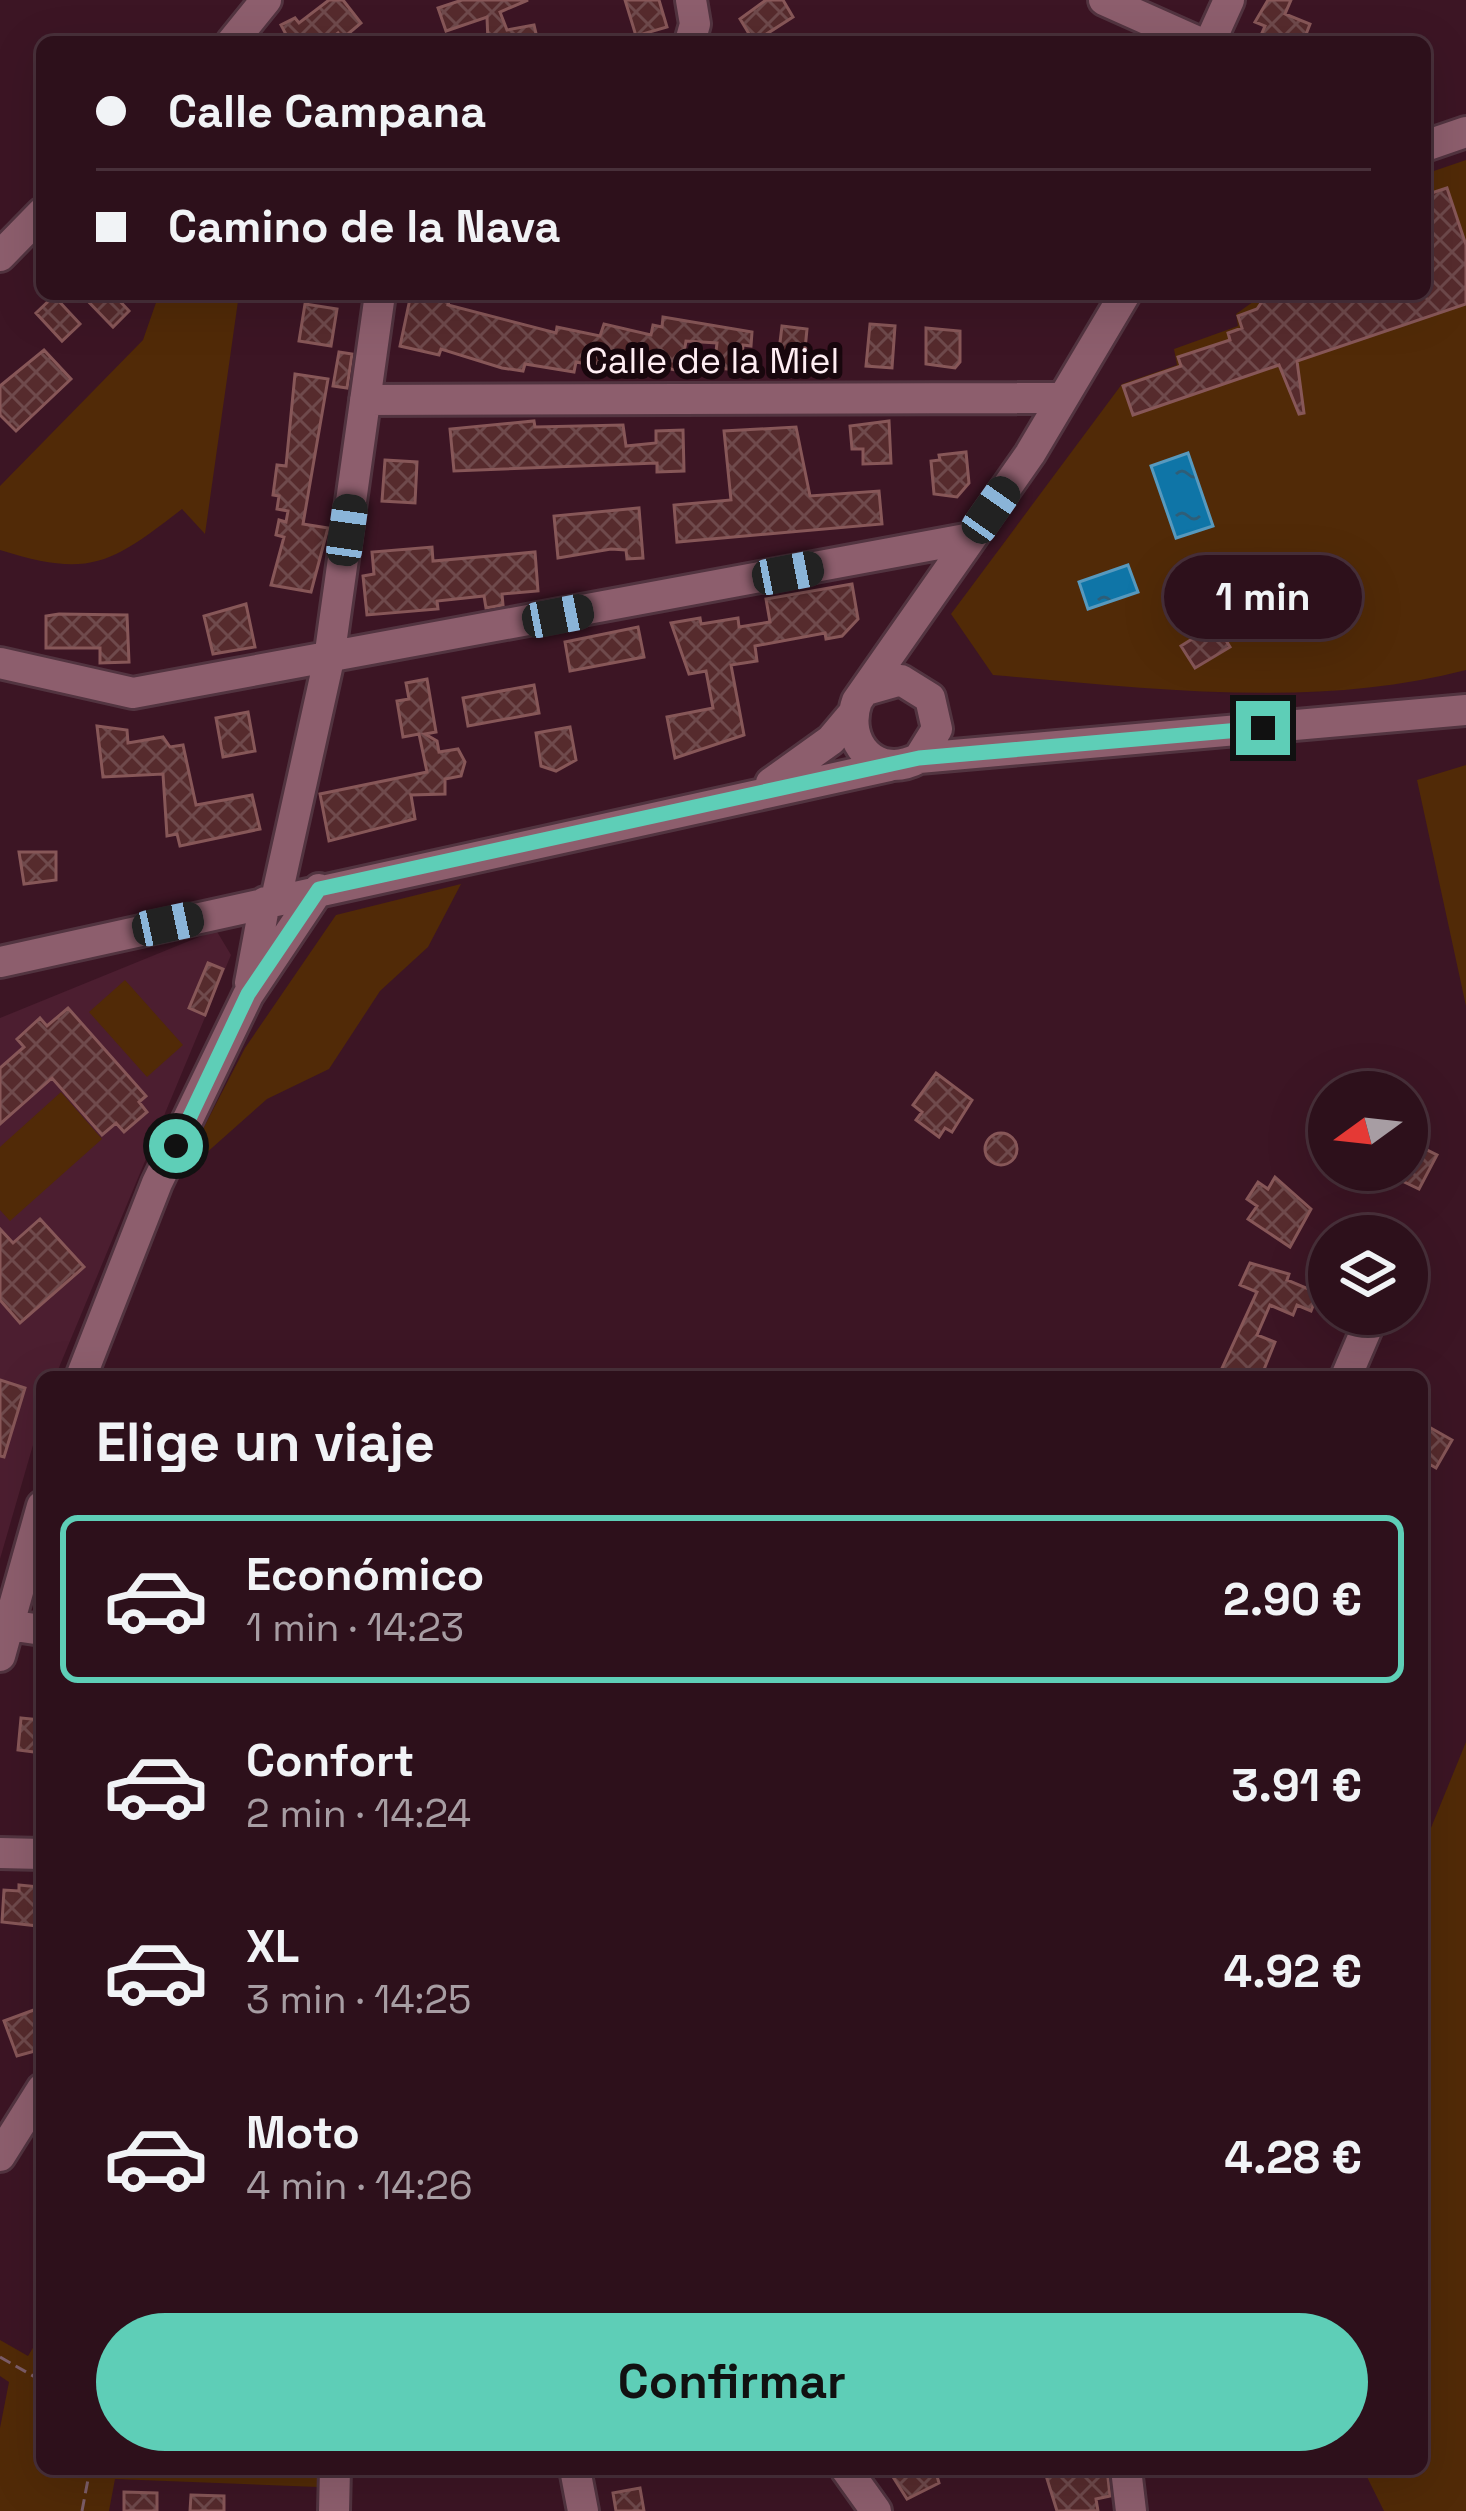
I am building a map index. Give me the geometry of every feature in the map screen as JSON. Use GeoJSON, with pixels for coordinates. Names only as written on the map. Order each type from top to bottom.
{"type":"FeatureCollection","features":[{"type":"Feature","properties":{"kind":"street"},"geometry":{"type":"LineString","coordinates":[[237,36],[266,0]]}},
{"type":"Feature","properties":{"kind":"street"},"geometry":{"type":"LineString","coordinates":[[691,0],[692,36]]}},
{"type":"Feature","properties":{"kind":"street"},"geometry":{"type":"LineString","coordinates":[[1104,0],[1185,36]]}},
{"type":"Feature","properties":{"kind":"street"},"geometry":{"type":"LineString","coordinates":[[1213,36],[1229,0]]}},
{"type":"Feature","properties":{"kind":"street"},"geometry":{"type":"LineString","coordinates":[[1431,144],[1466,132]]}},
{"type":"Feature","properties":{"kind":"street"},"geometry":{"type":"LineString","coordinates":[[0,256],[36,219]]}},
{"type":"Feature","properties":{"kind":"street"},"geometry":{"type":"LineString","coordinates":[[248,994],[329,659],[379,300]]}},
{"type":"Feature","properties":{"kind":"street"},"geometry":{"type":"LineString","coordinates":[[751,795],[812,755],[859,702],[1030,454],[1059,398],[1126,300]]}},
{"type":"Feature","properties":{"kind":"street","name":"Calle de la Miel"},"geometry":{"type":"LineString","coordinates":[[365,400],[1059,398]]}},
{"type":"Feature","properties":{"kind":"street"},"geometry":{"type":"LineString","coordinates":[[0,663],[133,694],[971,538]]}},
{"type":"Feature","properties":{"kind":"street"},"geometry":{"type":"LineString","coordinates":[[922,613],[915,649],[930,704],[934,741],[904,762],[864,754],[852,729],[859,702],[901,680],[930,704],[959,739],[998,748]]}},
{"type":"Feature","properties":{"kind":"street"},"geometry":{"type":"LineString","coordinates":[[0,962],[904,762],[998,748],[1466,710]]}},
{"type":"Feature","properties":{"kind":"street"},"geometry":{"type":"LineString","coordinates":[[83,1371],[157,1184],[248,994],[319,889]]}},
{"type":"Feature","properties":{"kind":"street"},"geometry":{"type":"LineString","coordinates":[[1349,1371],[1364,1335]]}},
{"type":"Feature","properties":{"kind":"street"},"geometry":{"type":"LineString","coordinates":[[0,1657],[36,1527]]}},
{"type":"Feature","properties":{"kind":"street"},"geometry":{"type":"LineString","coordinates":[[8,1625],[36,1629]]}},
{"type":"Feature","properties":{"kind":"street"},"geometry":{"type":"LineString","coordinates":[[0,1853],[36,1854]]}},
{"type":"Feature","properties":{"kind":"street"},"geometry":{"type":"LineString","coordinates":[[2,2149],[36,2098]]}},
{"type":"Feature","properties":{"kind":"street"},"geometry":{"type":"LineString","coordinates":[[334,2511],[335,2475]]}},
{"type":"Feature","properties":{"kind":"street"},"geometry":{"type":"LineString","coordinates":[[576,2475],[583,2511]]}},
{"type":"Feature","properties":{"kind":"street"},"geometry":{"type":"LineString","coordinates":[[850,2475],[876,2511]]}},
{"type":"Feature","properties":{"kind":"street"},"geometry":{"type":"LineString","coordinates":[[1127,2475],[1131,2511]]}},
{"type":"Feature","properties":{"kind":"path"},"geometry":{"type":"LineString","coordinates":[[0,2357],[36,2378]]}},
{"type":"Feature","properties":{"kind":"path"},"geometry":{"type":"LineString","coordinates":[[82,2511],[89,2475]]}},
{"type":"Feature","properties":{"kind":"shaded area"},"geometry":{"type":"Polygon","coordinates":[[[1466,160],[1466,670],[1408,682],[1290,693],[1171,690],[993,675],[951,614],[1122,384],[1177,365],[1174,349],[1238,326],[1236,314],[1256,300],[1431,300],[1431,172],[1466,160]]]}},
{"type":"Feature","properties":{"kind":"shaded area"},"geometry":{"type":"Polygon","coordinates":[[[157,300],[238,300],[205,534],[182,509],[136,543],[97,561],[56,563],[0,550],[0,486],[143,340],[157,300]]]}},
{"type":"Feature","properties":{"kind":"shaded area"},"geometry":{"type":"Polygon","coordinates":[[[1466,765],[1466,1006],[1417,780],[1466,765]]]}},
{"type":"Feature","properties":{"kind":"shaded area"},"geometry":{"type":"Polygon","coordinates":[[[461,884],[428,947],[380,991],[329,1069],[267,1099],[177,1179],[245,1048],[336,915],[461,884]]]}},
{"type":"Feature","properties":{"kind":"shaded area"},"geometry":{"type":"Polygon","coordinates":[[[216,930],[231,955],[58,1371],[36,1371],[36,1435],[0,1559],[0,1018],[216,930]]]}},
{"type":"Feature","properties":{"kind":"shaded area"},"geometry":{"type":"Polygon","coordinates":[[[125,980],[183,1045],[147,1077],[89,1012],[125,980]]]}},
{"type":"Feature","properties":{"kind":"shaded area"},"geometry":{"type":"Polygon","coordinates":[[[61,1092],[102,1139],[10,1221],[0,1210],[0,1147],[61,1092]]]}},
{"type":"Feature","properties":{"kind":"shaded area"},"geometry":{"type":"Polygon","coordinates":[[[1466,1742],[1466,2511],[1384,2511],[1366,2475],[1428,2475],[1428,1835],[1466,1742]]]}},
{"type":"Feature","properties":{"kind":"shaded area"},"geometry":{"type":"Polygon","coordinates":[[[0,2340],[28,2356],[36,2343],[36,2475],[319,2475],[318,2487],[115,2479],[109,2511],[0,2511],[0,2428],[9,2382],[0,2376],[0,2340]]]}},
{"type":"Feature","properties":{"kind":"water"},"geometry":{"type":"Polygon","coordinates":[[[1188,453],[1213,526],[1176,538],[1151,466],[1188,453]]]}},
{"type":"Feature","properties":{"kind":"water"},"geometry":{"type":"Polygon","coordinates":[[[1128,565],[1138,592],[1088,609],[1079,582],[1128,565]]]}},
{"type":"Feature","properties":{"kind":"building"},"geometry":{"type":"Polygon","coordinates":[[[329,0],[343,0],[361,23],[346,36],[287,36],[281,25],[295,18],[299,23],[329,0]]]}},
{"type":"Feature","properties":{"kind":"building"},"geometry":{"type":"Polygon","coordinates":[[[462,0],[528,0],[500,12],[507,30],[534,25],[537,36],[488,36],[487,17],[446,31],[438,8],[462,0]]]}},
{"type":"Feature","properties":{"kind":"building"},"geometry":{"type":"Polygon","coordinates":[[[625,0],[659,0],[667,27],[636,36],[625,0]]]}},
{"type":"Feature","properties":{"kind":"building"},"geometry":{"type":"Polygon","coordinates":[[[766,0],[783,0],[793,17],[763,36],[750,36],[740,19],[766,0]]]}},
{"type":"Feature","properties":{"kind":"building"},"geometry":{"type":"Polygon","coordinates":[[[1268,0],[1291,0],[1285,14],[1310,24],[1305,36],[1261,36],[1265,26],[1255,22],[1268,0]]]}},
{"type":"Feature","properties":{"kind":"building"},"geometry":{"type":"Polygon","coordinates":[[[1447,188],[1466,245],[1466,304],[1297,361],[1304,413],[1299,414],[1279,365],[1133,415],[1123,386],[1181,366],[1178,357],[1230,340],[1228,333],[1242,328],[1238,316],[1257,309],[1263,300],[1431,300],[1431,193],[1447,188]]]}},
{"type":"Feature","properties":{"kind":"building"},"geometry":{"type":"Polygon","coordinates":[[[50,300],[58,300],[80,324],[62,341],[36,313],[50,300]]]}},
{"type":"Feature","properties":{"kind":"building"},"geometry":{"type":"Polygon","coordinates":[[[87,300],[119,300],[129,311],[113,327],[87,300]]]}},
{"type":"Feature","properties":{"kind":"building"},"geometry":{"type":"Polygon","coordinates":[[[410,300],[449,300],[448,305],[556,333],[557,327],[600,336],[604,324],[651,335],[653,325],[662,327],[663,317],[752,332],[751,346],[743,345],[741,370],[714,368],[717,343],[686,341],[681,371],[655,366],[657,357],[624,352],[620,370],[576,362],[574,372],[525,364],[523,371],[441,349],[439,355],[400,346],[410,300]]]}},
{"type":"Feature","properties":{"kind":"building"},"geometry":{"type":"Polygon","coordinates":[[[305,304],[337,309],[331,346],[299,341],[305,304]]]}},
{"type":"Feature","properties":{"kind":"building"},"geometry":{"type":"Polygon","coordinates":[[[870,324],[895,326],[892,368],[866,366],[870,324]]]}},
{"type":"Feature","properties":{"kind":"building"},"geometry":{"type":"Polygon","coordinates":[[[782,326],[807,329],[803,370],[777,367],[782,326]]]}},
{"type":"Feature","properties":{"kind":"building"},"geometry":{"type":"Polygon","coordinates":[[[926,328],[960,331],[960,362],[955,368],[926,364],[926,328]]]}},
{"type":"Feature","properties":{"kind":"building"},"geometry":{"type":"Polygon","coordinates":[[[44,350],[71,379],[16,431],[0,415],[0,386],[44,350]]]}},
{"type":"Feature","properties":{"kind":"building"},"geometry":{"type":"Polygon","coordinates":[[[339,352],[352,354],[347,388],[333,386],[339,352]]]}},
{"type":"Feature","properties":{"kind":"building"},"geometry":{"type":"Polygon","coordinates":[[[295,374],[328,379],[303,524],[328,528],[311,592],[271,585],[284,537],[276,535],[279,520],[286,522],[288,511],[277,509],[279,496],[273,495],[277,465],[286,466],[295,374]]]}},
{"type":"Feature","properties":{"kind":"building"},"geometry":{"type":"Polygon","coordinates":[[[534,421],[535,427],[623,425],[626,446],[656,443],[656,431],[683,430],[684,471],[657,472],[657,463],[454,471],[450,429],[534,421]]]}},
{"type":"Feature","properties":{"kind":"building"},"geometry":{"type":"Polygon","coordinates":[[[889,421],[891,463],[863,464],[863,449],[852,449],[850,426],[889,421]]]}},
{"type":"Feature","properties":{"kind":"building"},"geometry":{"type":"Polygon","coordinates":[[[796,427],[810,496],[879,491],[882,524],[677,542],[674,505],[731,500],[724,431],[796,427]]]}},
{"type":"Feature","properties":{"kind":"building"},"geometry":{"type":"Polygon","coordinates":[[[966,452],[969,483],[957,497],[934,494],[931,461],[940,460],[939,455],[966,452]]]}},
{"type":"Feature","properties":{"kind":"building"},"geometry":{"type":"Polygon","coordinates":[[[385,460],[417,462],[415,503],[382,501],[385,460]]]}},
{"type":"Feature","properties":{"kind":"building"},"geometry":{"type":"Polygon","coordinates":[[[639,508],[643,558],[627,559],[626,550],[611,549],[558,558],[554,516],[639,508]]]}},
{"type":"Feature","properties":{"kind":"building"},"geometry":{"type":"Polygon","coordinates":[[[432,547],[433,561],[535,552],[538,591],[502,594],[503,605],[486,608],[484,596],[437,601],[438,609],[367,615],[363,576],[374,574],[372,552],[432,547]]]}},
{"type":"Feature","properties":{"kind":"building"},"geometry":{"type":"Polygon","coordinates":[[[852,584],[858,619],[842,636],[826,639],[825,633],[755,646],[757,661],[731,665],[744,735],[675,758],[667,717],[713,708],[706,671],[689,674],[671,623],[700,618],[701,624],[738,618],[739,627],[770,622],[766,599],[852,584]]]}},
{"type":"Feature","properties":{"kind":"building"},"geometry":{"type":"Polygon","coordinates":[[[246,604],[255,647],[213,654],[204,616],[246,604]]]}},
{"type":"Feature","properties":{"kind":"building"},"geometry":{"type":"Polygon","coordinates":[[[127,615],[129,662],[100,663],[100,648],[46,648],[46,616],[127,615]]]}},
{"type":"Feature","properties":{"kind":"building"},"geometry":{"type":"Polygon","coordinates":[[[1216,624],[1230,647],[1195,668],[1181,646],[1216,624]]]}},
{"type":"Feature","properties":{"kind":"building"},"geometry":{"type":"Polygon","coordinates":[[[638,627],[644,657],[570,671],[565,642],[638,627]]]}},
{"type":"Feature","properties":{"kind":"building"},"geometry":{"type":"Polygon","coordinates":[[[427,679],[436,732],[425,734],[437,741],[439,752],[458,749],[465,762],[461,776],[445,779],[445,794],[411,795],[415,819],[329,841],[320,794],[427,772],[419,734],[403,737],[397,701],[409,699],[406,683],[427,679]]]}},
{"type":"Feature","properties":{"kind":"building"},"geometry":{"type":"Polygon","coordinates":[[[534,685],[539,713],[468,726],[463,698],[534,685]]]}},
{"type":"Feature","properties":{"kind":"building"},"geometry":{"type":"Polygon","coordinates":[[[248,712],[255,751],[223,757],[216,718],[248,712]]]}},
{"type":"Feature","properties":{"kind":"building"},"geometry":{"type":"Polygon","coordinates":[[[97,726],[127,730],[128,743],[163,737],[170,747],[183,745],[196,805],[252,795],[260,829],[180,846],[177,834],[167,836],[163,774],[103,777],[97,726]]]}},
{"type":"Feature","properties":{"kind":"building"},"geometry":{"type":"Polygon","coordinates":[[[570,727],[576,760],[556,771],[541,766],[536,733],[570,727]]]}},
{"type":"Feature","properties":{"kind":"building"},"geometry":{"type":"Polygon","coordinates":[[[19,852],[56,852],[56,880],[24,884],[19,852]]]}},
{"type":"Feature","properties":{"kind":"building"},"geometry":{"type":"Polygon","coordinates":[[[208,963],[223,969],[205,1015],[189,1008],[208,963]]]}},
{"type":"Feature","properties":{"kind":"building"},"geometry":{"type":"Polygon","coordinates":[[[68,1008],[146,1096],[139,1102],[147,1112],[124,1132],[116,1123],[102,1135],[52,1078],[0,1124],[0,1068],[24,1047],[17,1039],[40,1018],[47,1026],[68,1008]]]}},
{"type":"Feature","properties":{"kind":"building"},"geometry":{"type":"Polygon","coordinates":[[[936,1073],[972,1100],[952,1132],[945,1128],[939,1137],[916,1120],[922,1112],[913,1105],[936,1073]]]}},
{"type":"Feature","properties":{"kind":"building"},"geometry":{"type":"Polygon","coordinates":[[[1001,1133],[1012,1138],[1017,1149],[1012,1160],[1001,1165],[990,1160],[985,1149],[990,1138],[1001,1133]]]}},
{"type":"Feature","properties":{"kind":"building"},"geometry":{"type":"Polygon","coordinates":[[[1428,1150],[1437,1155],[1428,1172],[1428,1150]]]}},
{"type":"Feature","properties":{"kind":"building"},"geometry":{"type":"Polygon","coordinates":[[[1275,1177],[1311,1209],[1290,1247],[1248,1219],[1257,1206],[1247,1199],[1258,1182],[1268,1189],[1275,1177]]]}},
{"type":"Feature","properties":{"kind":"building"},"geometry":{"type":"Polygon","coordinates":[[[40,1219],[84,1267],[20,1323],[0,1300],[0,1229],[13,1243],[40,1219]]]}},
{"type":"Feature","properties":{"kind":"building"},"geometry":{"type":"Polygon","coordinates":[[[1250,1263],[1289,1274],[1287,1280],[1308,1289],[1308,1310],[1297,1305],[1293,1315],[1270,1305],[1257,1335],[1275,1342],[1263,1371],[1221,1371],[1257,1292],[1240,1285],[1250,1263]]]}},
{"type":"Feature","properties":{"kind":"building"},"geometry":{"type":"Polygon","coordinates":[[[0,1380],[25,1388],[4,1457],[0,1456],[0,1380]]]}},
{"type":"Feature","properties":{"kind":"building"},"geometry":{"type":"Polygon","coordinates":[[[1428,1426],[1452,1440],[1436,1468],[1428,1463],[1428,1426]]]}},
{"type":"Feature","properties":{"kind":"building"},"geometry":{"type":"Polygon","coordinates":[[[21,1718],[36,1719],[36,1752],[18,1750],[21,1718]]]}},
{"type":"Feature","properties":{"kind":"building"},"geometry":{"type":"Polygon","coordinates":[[[19,1885],[36,1887],[36,1926],[2,1922],[4,1890],[19,1891],[19,1885]]]}},
{"type":"Feature","properties":{"kind":"building"},"geometry":{"type":"Polygon","coordinates":[[[36,2009],[36,2051],[17,2056],[4,2021],[36,2009]]]}},
{"type":"Feature","properties":{"kind":"building"},"geometry":{"type":"Polygon","coordinates":[[[892,2475],[937,2475],[939,2483],[907,2499],[892,2475]]]}},
{"type":"Feature","properties":{"kind":"building"},"geometry":{"type":"Polygon","coordinates":[[[1046,2475],[1108,2475],[1110,2496],[1096,2499],[1098,2511],[1057,2511],[1046,2475]]]}},
{"type":"Feature","properties":{"kind":"building"},"geometry":{"type":"Polygon","coordinates":[[[640,2488],[644,2511],[616,2511],[613,2493],[640,2488]]]}},
{"type":"Feature","properties":{"kind":"building"},"geometry":{"type":"Polygon","coordinates":[[[124,2492],[157,2493],[157,2511],[124,2511],[124,2492]]]}},
{"type":"Feature","properties":{"kind":"building"},"geometry":{"type":"Polygon","coordinates":[[[191,2495],[224,2496],[224,2511],[190,2511],[191,2495]]]}},
{"type":"Feature","properties":{"kind":"route"},"geometry":{"type":"LineString","coordinates":[[176,1146],[248,994],[319,889],[909,764],[919,758],[1263,728]]}}]}
